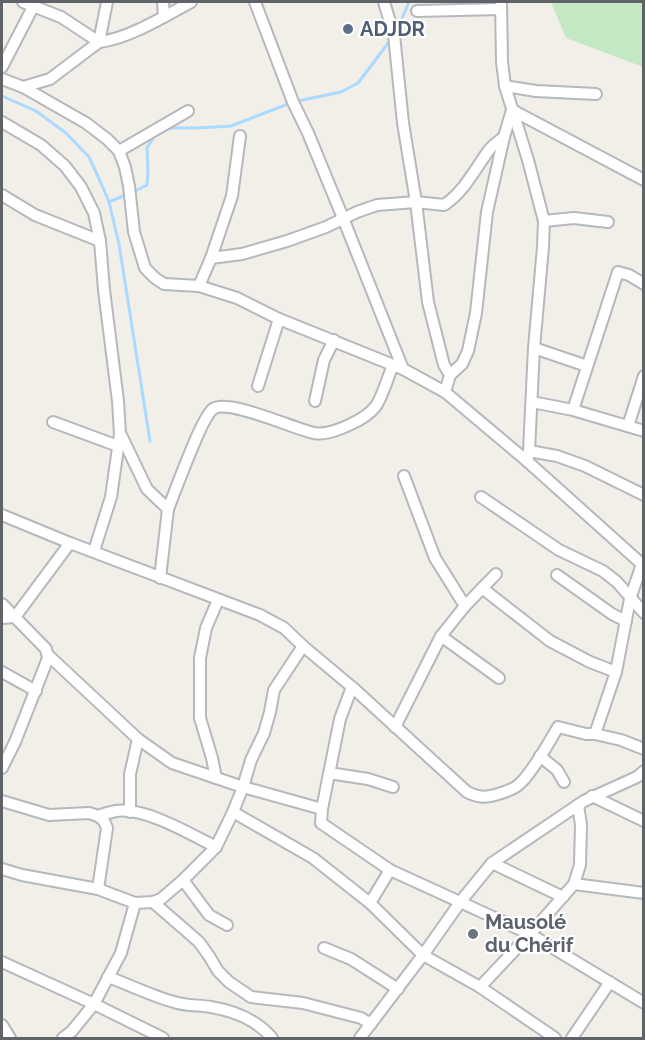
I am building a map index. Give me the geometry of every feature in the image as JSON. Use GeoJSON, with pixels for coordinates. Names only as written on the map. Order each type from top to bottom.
{"type":"FeatureCollection","features":[{"type":"Feature","properties":{"kind":"street"},"geometry":{"type":"LineString","coordinates":[[99,42],[107,2]]}},
{"type":"Feature","properties":{"kind":"street"},"geometry":{"type":"LineString","coordinates":[[164,2],[164,17]]}},
{"type":"Feature","properties":{"kind":"street"},"geometry":{"type":"LineString","coordinates":[[23,87],[50,79],[99,42],[125,35],[191,2]]}},
{"type":"Feature","properties":{"kind":"street"},"geometry":{"type":"LineString","coordinates":[[160,578],[168,509],[199,433],[208,414],[214,408],[224,405],[314,433],[325,433],[360,420],[376,407],[398,367],[343,218],[293,102],[255,2]]}},
{"type":"Feature","properties":{"kind":"street"},"geometry":{"type":"LineString","coordinates":[[384,2],[394,35],[403,123],[416,202],[428,302],[444,366],[450,375]]}},
{"type":"Feature","properties":{"kind":"street"},"geometry":{"type":"LineString","coordinates":[[2,67],[28,4],[61,17],[99,42]]}},
{"type":"Feature","properties":{"kind":"street"},"geometry":{"type":"LineString","coordinates":[[417,11],[501,5],[502,62],[505,86],[544,221],[528,456]]}},
{"type":"Feature","properties":{"kind":"street"},"geometry":{"type":"LineString","coordinates":[[2,79],[23,87],[86,123],[119,151],[129,186],[134,232],[145,268],[150,274],[164,284],[199,286],[237,298],[279,319],[398,367],[445,392],[528,456],[643,565],[630,599],[616,672],[595,734]]}},
{"type":"Feature","properties":{"kind":"street"},"geometry":{"type":"LineString","coordinates":[[505,86],[536,91],[596,94]]}},
{"type":"Feature","properties":{"kind":"street"},"geometry":{"type":"LineString","coordinates":[[445,392],[450,375],[462,364],[468,351],[476,313],[487,212],[512,110]]}},
{"type":"Feature","properties":{"kind":"street"},"geometry":{"type":"LineString","coordinates":[[512,110],[644,180]]}},
{"type":"Feature","properties":{"kind":"street"},"geometry":{"type":"LineString","coordinates":[[119,151],[188,111]]}},
{"type":"Feature","properties":{"kind":"street"},"geometry":{"type":"LineString","coordinates":[[2,122],[41,145],[65,165],[81,187],[94,213],[100,241],[120,434],[111,497],[93,551]]}},
{"type":"Feature","properties":{"kind":"street"},"geometry":{"type":"LineString","coordinates":[[199,286],[232,196],[240,135]]}},
{"type":"Feature","properties":{"kind":"street"},"geometry":{"type":"LineString","coordinates":[[211,258],[242,254],[287,240],[326,227],[377,205],[416,202],[440,206],[446,204],[457,194],[491,148],[504,137]]}},
{"type":"Feature","properties":{"kind":"street"},"geometry":{"type":"LineString","coordinates":[[2,195],[35,215],[100,241]]}},
{"type":"Feature","properties":{"kind":"street"},"geometry":{"type":"LineString","coordinates":[[544,221],[574,218],[608,222]]}},
{"type":"Feature","properties":{"kind":"street"},"geometry":{"type":"LineString","coordinates":[[573,410],[618,272],[629,275],[644,284]]}},
{"type":"Feature","properties":{"kind":"street"},"geometry":{"type":"LineString","coordinates":[[258,386],[279,319]]}},
{"type":"Feature","properties":{"kind":"street"},"geometry":{"type":"LineString","coordinates":[[315,401],[324,360],[334,340]]}},
{"type":"Feature","properties":{"kind":"street"},"geometry":{"type":"LineString","coordinates":[[534,348],[587,366]]}},
{"type":"Feature","properties":{"kind":"street"},"geometry":{"type":"LineString","coordinates":[[628,426],[644,376]]}},
{"type":"Feature","properties":{"kind":"street"},"geometry":{"type":"LineString","coordinates":[[532,402],[573,410],[644,431]]}},
{"type":"Feature","properties":{"kind":"street"},"geometry":{"type":"LineString","coordinates":[[53,422],[118,446]]}},
{"type":"Feature","properties":{"kind":"street"},"geometry":{"type":"LineString","coordinates":[[120,434],[147,489],[168,509]]}},
{"type":"Feature","properties":{"kind":"street"},"geometry":{"type":"LineString","coordinates":[[528,456],[557,456],[585,466],[644,495]]}},
{"type":"Feature","properties":{"kind":"street"},"geometry":{"type":"LineString","coordinates":[[404,476],[435,558],[465,606]]}},
{"type":"Feature","properties":{"kind":"street"},"geometry":{"type":"LineString","coordinates":[[481,497],[559,550],[603,571],[617,582],[644,613]]}},
{"type":"Feature","properties":{"kind":"street"},"geometry":{"type":"LineString","coordinates":[[2,514],[70,543],[260,615],[284,628],[467,792],[476,797],[488,797],[508,791],[518,785],[527,777],[558,727],[621,740],[644,749]]}},
{"type":"Feature","properties":{"kind":"street"},"geometry":{"type":"LineString","coordinates":[[2,618],[15,617],[70,543]]}},
{"type":"Feature","properties":{"kind":"street"},"geometry":{"type":"LineString","coordinates":[[395,727],[441,636],[465,606],[496,574]]}},
{"type":"Feature","properties":{"kind":"street"},"geometry":{"type":"LineString","coordinates":[[557,575],[612,614],[626,621]]}},
{"type":"Feature","properties":{"kind":"street"},"geometry":{"type":"LineString","coordinates":[[482,588],[550,640],[590,662],[616,672]]}},
{"type":"Feature","properties":{"kind":"street"},"geometry":{"type":"LineString","coordinates":[[216,778],[200,718],[200,658],[206,627],[218,600]]}},
{"type":"Feature","properties":{"kind":"street"},"geometry":{"type":"LineString","coordinates":[[2,604],[46,649],[48,655],[48,662],[2,768]]}},
{"type":"Feature","properties":{"kind":"street"},"geometry":{"type":"LineString","coordinates":[[441,636],[499,678]]}},
{"type":"Feature","properties":{"kind":"street"},"geometry":{"type":"LineString","coordinates":[[2,869],[98,889],[135,903],[161,899],[216,847],[233,812],[251,760],[264,733],[274,690],[303,646]]}},
{"type":"Feature","properties":{"kind":"street"},"geometry":{"type":"LineString","coordinates":[[48,655],[138,739],[172,764],[322,809]]}},
{"type":"Feature","properties":{"kind":"street"},"geometry":{"type":"LineString","coordinates":[[2,672],[36,691]]}},
{"type":"Feature","properties":{"kind":"street"},"geometry":{"type":"LineString","coordinates":[[352,687],[340,719],[321,823],[390,870],[530,934],[644,1004]]}},
{"type":"Feature","properties":{"kind":"street"},"geometry":{"type":"LineString","coordinates":[[130,812],[130,774],[138,739]]}},
{"type":"Feature","properties":{"kind":"street"},"geometry":{"type":"LineString","coordinates":[[540,756],[557,770],[564,782]]}},
{"type":"Feature","properties":{"kind":"street"},"geometry":{"type":"LineString","coordinates":[[360,1038],[423,956],[461,901],[492,863],[592,796],[637,777],[644,771]]}},
{"type":"Feature","properties":{"kind":"street"},"geometry":{"type":"LineString","coordinates":[[329,773],[368,779],[393,787]]}},
{"type":"Feature","properties":{"kind":"street"},"geometry":{"type":"LineString","coordinates":[[592,796],[644,821]]}},
{"type":"Feature","properties":{"kind":"street"},"geometry":{"type":"LineString","coordinates":[[2,801],[49,815],[89,813],[104,821],[107,828],[98,889]]}},
{"type":"Feature","properties":{"kind":"street"},"geometry":{"type":"LineString","coordinates":[[480,987],[574,884],[580,865],[581,825],[578,805]]}},
{"type":"Feature","properties":{"kind":"street"},"geometry":{"type":"LineString","coordinates":[[98,816],[118,811],[144,814],[178,827],[216,847]]}},
{"type":"Feature","properties":{"kind":"street"},"geometry":{"type":"LineString","coordinates":[[233,812],[313,858],[370,903],[423,956],[480,987],[555,1038]]}},
{"type":"Feature","properties":{"kind":"street"},"geometry":{"type":"LineString","coordinates":[[492,863],[563,897]]}},
{"type":"Feature","properties":{"kind":"street"},"geometry":{"type":"LineString","coordinates":[[370,903],[390,870]]}},
{"type":"Feature","properties":{"kind":"street"},"geometry":{"type":"LineString","coordinates":[[183,880],[209,915],[227,925]]}},
{"type":"Feature","properties":{"kind":"street"},"geometry":{"type":"LineString","coordinates":[[574,884],[644,893]]}},
{"type":"Feature","properties":{"kind":"street"},"geometry":{"type":"LineString","coordinates":[[153,902],[199,942],[218,971],[229,982],[252,997],[303,1003],[361,1018],[371,1024]]}},
{"type":"Feature","properties":{"kind":"street"},"geometry":{"type":"LineString","coordinates":[[63,1038],[72,1031],[94,1004],[121,953],[135,903]]}},
{"type":"Feature","properties":{"kind":"street"},"geometry":{"type":"LineString","coordinates":[[324,948],[351,959],[398,989]]}},
{"type":"Feature","properties":{"kind":"street"},"geometry":{"type":"LineString","coordinates":[[2,962],[163,1038]]}},
{"type":"Feature","properties":{"kind":"street"},"geometry":{"type":"LineString","coordinates":[[108,977],[172,1002],[211,1007],[234,1013],[250,1019],[266,1030],[272,1038]]}},
{"type":"Feature","properties":{"kind":"street"},"geometry":{"type":"LineString","coordinates":[[572,1038],[610,982]]}},
{"type":"Feature","properties":{"kind":"street"},"geometry":{"type":"LineString","coordinates":[[2,1025],[10,1038]]}},
{"type":"Feature","properties":{"kind":"green space"},"geometry":{"type":"Polygon","coordinates":[[[551,2],[643,2],[643,67],[566,38],[551,2]]]}},
{"type":"Feature","properties":{"kind":"waterway"},"geometry":{"type":"LineString","coordinates":[[397,30],[409,2]]}},
{"type":"Feature","properties":{"kind":"waterway"},"geometry":{"type":"LineString","coordinates":[[165,130],[231,126],[293,102],[341,92],[358,83],[392,38]]}},
{"type":"Feature","properties":{"kind":"waterway"},"geometry":{"type":"LineString","coordinates":[[2,96],[36,111],[66,133],[89,157],[101,183],[109,202],[119,244],[150,441]]}},
{"type":"Feature","properties":{"kind":"waterway"},"geometry":{"type":"LineString","coordinates":[[109,202],[147,185],[147,148],[156,133]]}},
{"type":"Feature","properties":{"kind":"place","name":"ADJDR"},"geometry":{"type":"Point","coordinates":[348,29]}},
{"type":"Feature","properties":{"kind":"place","name":"Mausolé du Chérif"},"geometry":{"type":"Point","coordinates":[473,934]}}]}
